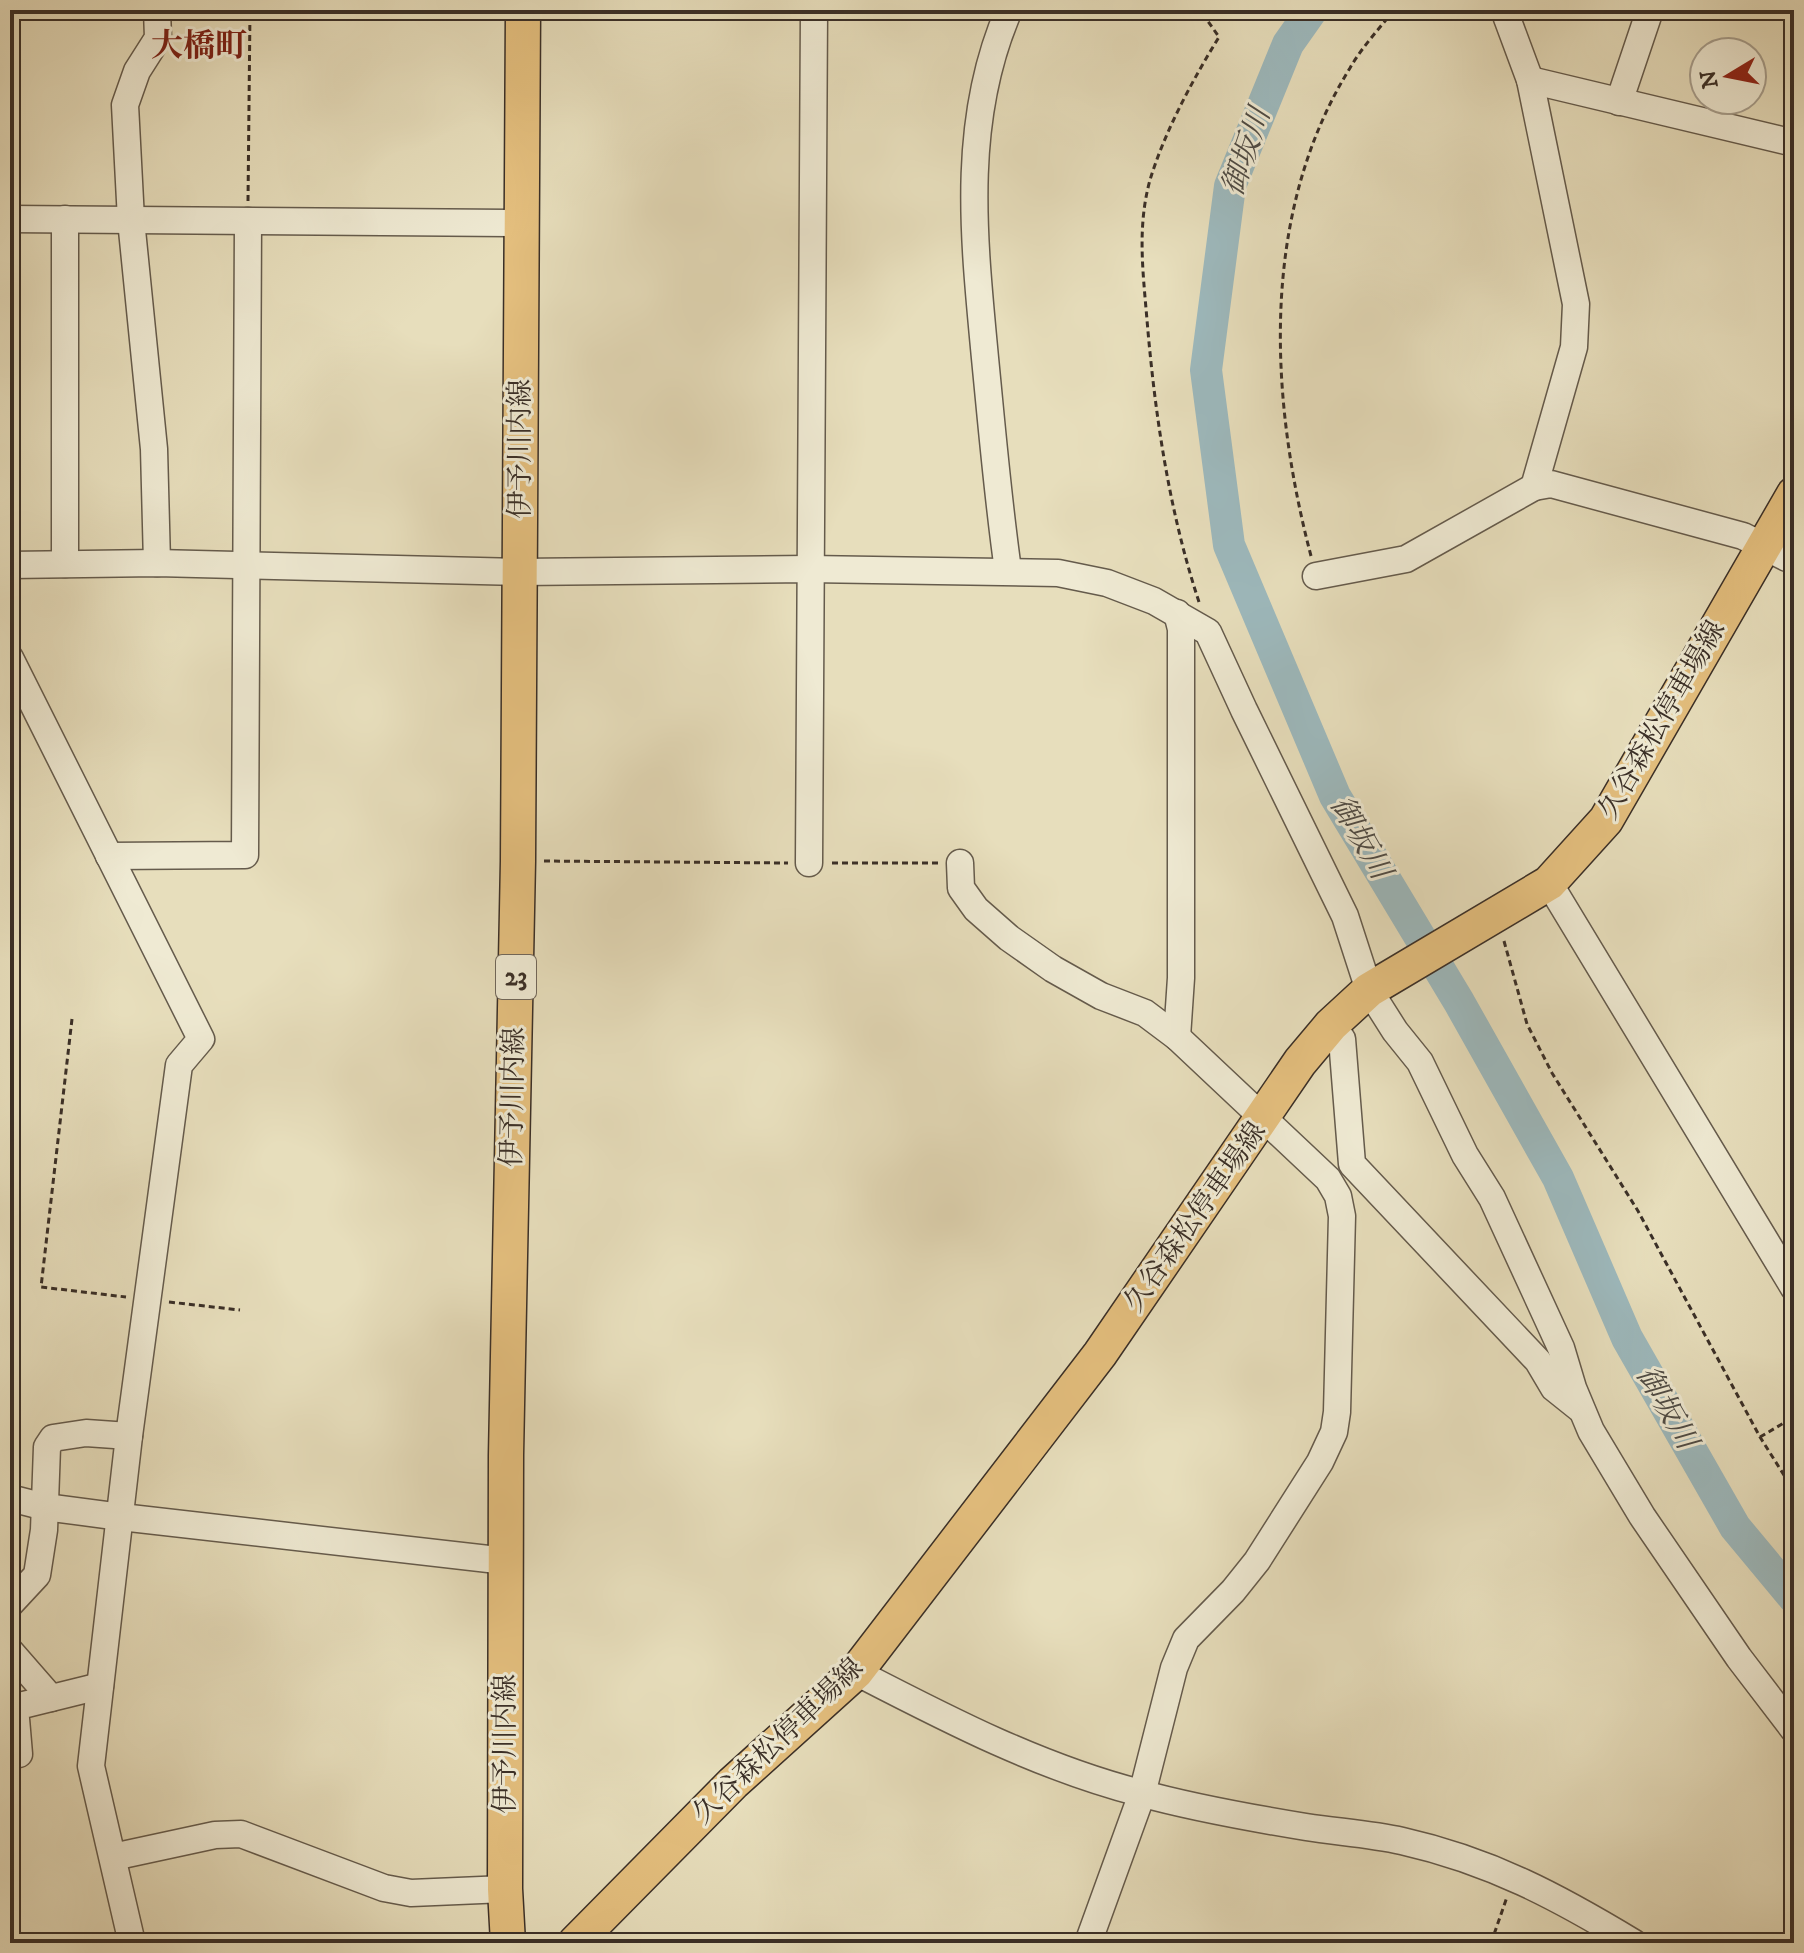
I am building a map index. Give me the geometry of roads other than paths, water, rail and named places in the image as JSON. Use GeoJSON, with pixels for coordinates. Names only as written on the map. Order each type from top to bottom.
{"type":"FeatureCollection","features":[{"type":"Feature","properties":{"kind":"main road","name":"伊予川内線"},"geometry":{"type":"LineString","coordinates":[[508,1943],[505,1889],[506,1561],[518,861],[523,10]]}},
{"type":"Feature","properties":{"kind":"main road","name":"久谷森松停車場線"},"geometry":{"type":"LineString","coordinates":[[575,1943],[733,1783],[856,1672],[1100,1354],[1300,1062],[1331,1025],[1375,986],[1549,883],[1606,820],[1794,494]]}},
{"type":"Feature","properties":{"kind":"street"},"geometry":{"type":"LineString","coordinates":[[157,10],[158,38],[137,71],[125,105],[131,220],[154,449],[157,563]]}},
{"type":"Feature","properties":{"kind":"street"},"geometry":{"type":"LineString","coordinates":[[809,863],[814,10]]}},
{"type":"Feature","properties":{"kind":"street"},"geometry":{"type":"LineString","coordinates":[[1008,570],[973,222],[976,133],[990,59],[1009,10]]}},
{"type":"Feature","properties":{"kind":"street"},"geometry":{"type":"LineString","coordinates":[[1504,10],[1530,80],[1576,304],[1574,347],[1534,487]]}},
{"type":"Feature","properties":{"kind":"street"},"geometry":{"type":"LineString","coordinates":[[1619,102],[1650,10]]}},
{"type":"Feature","properties":{"kind":"street"},"geometry":{"type":"LineString","coordinates":[[1530,80],[1794,143]]}},
{"type":"Feature","properties":{"kind":"street"},"geometry":{"type":"LineString","coordinates":[[10,219],[521,223]]}},
{"type":"Feature","properties":{"kind":"street"},"geometry":{"type":"LineString","coordinates":[[65,219],[65,564]]}},
{"type":"Feature","properties":{"kind":"street"},"geometry":{"type":"LineString","coordinates":[[109,856],[245,855],[248,221]]}},
{"type":"Feature","properties":{"kind":"street"},"geometry":{"type":"LineString","coordinates":[[1316,576],[1406,559],[1534,487],[1551,484],[1743,536],[1794,559]]}},
{"type":"Feature","properties":{"kind":"street"},"geometry":{"type":"LineString","coordinates":[[10,565],[157,563],[519,572],[1008,570],[1058,573],[1107,583],[1177,613],[1208,632],[1345,916],[1395,1031],[1420,1062],[1465,1155],[1492,1198],[1561,1348],[1591,1431],[1642,1516],[1739,1658],[1794,1730]]}},
{"type":"Feature","properties":{"kind":"street"},"geometry":{"type":"LineString","coordinates":[[1177,613],[1181,629],[1181,978],[1177,1037]]}},
{"type":"Feature","properties":{"kind":"street"},"geometry":{"type":"LineString","coordinates":[[10,658],[201,1039],[179,1065],[129,1436],[91,1766],[132,1943]]}},
{"type":"Feature","properties":{"kind":"street"},"geometry":{"type":"LineString","coordinates":[[960,863],[961,888],[976,909],[1009,938],[1053,969],[1101,996],[1145,1013],[1177,1037],[1328,1179],[1338,1196],[1342,1216],[1334,1432],[1320,1462],[1257,1561],[1186,1639],[1174,1668],[1142,1794],[1088,1943]]}},
{"type":"Feature","properties":{"kind":"street"},"geometry":{"type":"LineString","coordinates":[[1549,883],[1794,1288]]}},
{"type":"Feature","properties":{"kind":"street"},"geometry":{"type":"LineString","coordinates":[[1331,1025],[1342,1039],[1352,1164],[1538,1361],[1554,1388],[1582,1411]]}},
{"type":"Feature","properties":{"kind":"street"},"geometry":{"type":"LineString","coordinates":[[10,1604],[37,1575],[44,1530],[47,1447],[53,1438],[86,1433],[129,1436]]}},
{"type":"Feature","properties":{"kind":"street"},"geometry":{"type":"LineString","coordinates":[[10,1498],[45,1507],[121,1517],[506,1561]]}},
{"type":"Feature","properties":{"kind":"street"},"geometry":{"type":"LineString","coordinates":[[10,1651],[51,1698]]}},
{"type":"Feature","properties":{"kind":"street"},"geometry":{"type":"LineString","coordinates":[[856,1672],[989,1739],[1081,1776],[1142,1794],[1305,1827],[1400,1840],[1442,1851],[1514,1876],[1564,1901],[1634,1943]]}},
{"type":"Feature","properties":{"kind":"street"},"geometry":{"type":"LineString","coordinates":[[19,1754],[15,1707],[100,1686]]}},
{"type":"Feature","properties":{"kind":"street"},"geometry":{"type":"LineString","coordinates":[[113,1857],[215,1835],[241,1834],[384,1888],[411,1893],[505,1889]]}},
{"type":"Feature","properties":{"kind":"waterway","name":"御坂川"},"geometry":{"type":"LineString","coordinates":[[1312,10],[1288,44],[1230,186],[1206,370],[1229,545],[1335,796],[1459,1002],[1558,1178],[1627,1338],[1735,1527],[1794,1598]]}},
{"type":"Feature","properties":{"kind":"district","name":"大橋町"},"geometry":{"type":"Point","coordinates":[199,47]}}]}
